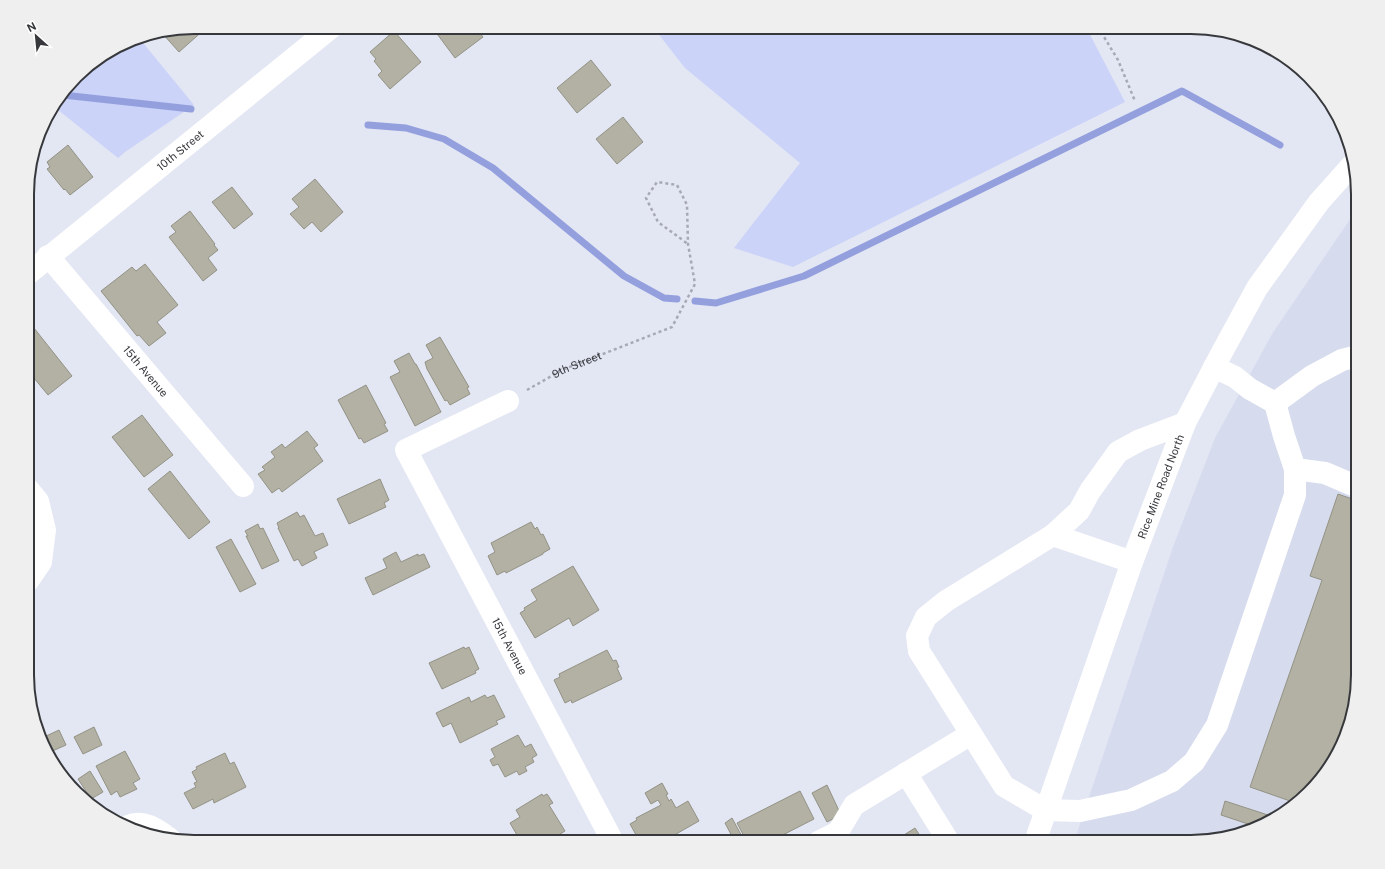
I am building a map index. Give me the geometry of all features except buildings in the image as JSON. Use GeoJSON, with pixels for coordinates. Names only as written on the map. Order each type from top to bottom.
{"type":"FeatureCollection","features":[{"type":"Feature","properties":{"kind":"street","name":"10th Street"},"geometry":{"type":"LineString","coordinates":[[34,269],[323,34]]}},
{"type":"Feature","properties":{"kind":"street","name":"Rice Mine Road North"},"geometry":{"type":"LineString","coordinates":[[1037,835],[1132,562],[1186,423],[1214,367],[1257,288],[1319,202],[1349,168]]}},
{"type":"Feature","properties":{"kind":"street","name":"15th Avenue"},"geometry":{"type":"LineString","coordinates":[[48,256],[243,486]]}},
{"type":"Feature","properties":{"kind":"street"},"geometry":{"type":"LineString","coordinates":[[1275,403],[1312,376],[1342,360],[1351,358]]}},
{"type":"Feature","properties":{"kind":"street"},"geometry":{"type":"LineString","coordinates":[[1186,423],[1140,440],[1118,452],[1090,492],[1079,511],[1053,535],[946,600],[926,617],[917,636],[919,652],[1004,786],[1045,810],[1080,811],[1131,800],[1172,781],[1194,762],[1217,725],[1295,495],[1295,469],[1275,403],[1250,389],[1236,378],[1214,367]]}},
{"type":"Feature","properties":{"kind":"street","name":"15th Avenue"},"geometry":{"type":"LineString","coordinates":[[508,401],[406,450],[609,835]]}},
{"type":"Feature","properties":{"kind":"street"},"geometry":{"type":"LineString","coordinates":[[1295,469],[1325,473],[1351,484]]}},
{"type":"Feature","properties":{"kind":"street"},"geometry":{"type":"LineString","coordinates":[[34,497],[38,501],[45,530],[41,562],[34,572]]}},
{"type":"Feature","properties":{"kind":"street"},"geometry":{"type":"LineString","coordinates":[[1053,535],[1132,562]]}},
{"type":"Feature","properties":{"kind":"street"},"geometry":{"type":"LineString","coordinates":[[840,835],[854,805],[971,734]]}},
{"type":"Feature","properties":{"kind":"street"},"geometry":{"type":"LineString","coordinates":[[906,773],[945,835]]}},
{"type":"Feature","properties":{"kind":"street"},"geometry":{"type":"LineString","coordinates":[[138,825],[153,826],[160,831]]}},
{"type":"Feature","properties":{"kind":"path"},"geometry":{"type":"LineString","coordinates":[[1102,34],[1118,60],[1135,101]]}},
{"type":"Feature","properties":{"kind":"path","name":"9th Street"},"geometry":{"type":"LineString","coordinates":[[508,401],[562,370],[672,327],[695,284],[688,244],[687,205],[677,185],[657,182],[646,198],[658,222],[688,244]]}},
{"type":"Feature","properties":{"kind":"shaded area"},"geometry":{"type":"Polygon","coordinates":[[[658,34],[1090,34],[1125,102],[793,267],[734,248],[800,163],[685,68],[658,34]]]}},
{"type":"Feature","properties":{"kind":"shaded area"},"geometry":{"type":"Polygon","coordinates":[[[143,43],[194,105],[118,158],[58,110],[81,81],[97,67],[114,55],[143,43]]]}},
{"type":"Feature","properties":{"kind":"shaded area"},"geometry":{"type":"Polygon","coordinates":[[[1351,218],[1351,685],[1346,716],[1339,736],[1324,764],[1304,788],[1280,808],[1252,823],[1232,830],[1201,835],[1076,835],[1173,547],[1215,438],[1272,334],[1351,218]]]}},
{"type":"Feature","properties":{"kind":"waterway"},"geometry":{"type":"LineString","coordinates":[[695,301],[716,303],[804,276],[1182,91],[1280,145]]}},
{"type":"Feature","properties":{"kind":"waterway"},"geometry":{"type":"LineString","coordinates":[[68,96],[191,109]]}},
{"type":"Feature","properties":{"kind":"waterway"},"geometry":{"type":"LineString","coordinates":[[368,125],[406,128],[444,139],[493,168],[624,276],[664,298],[677,299]]}}]}
